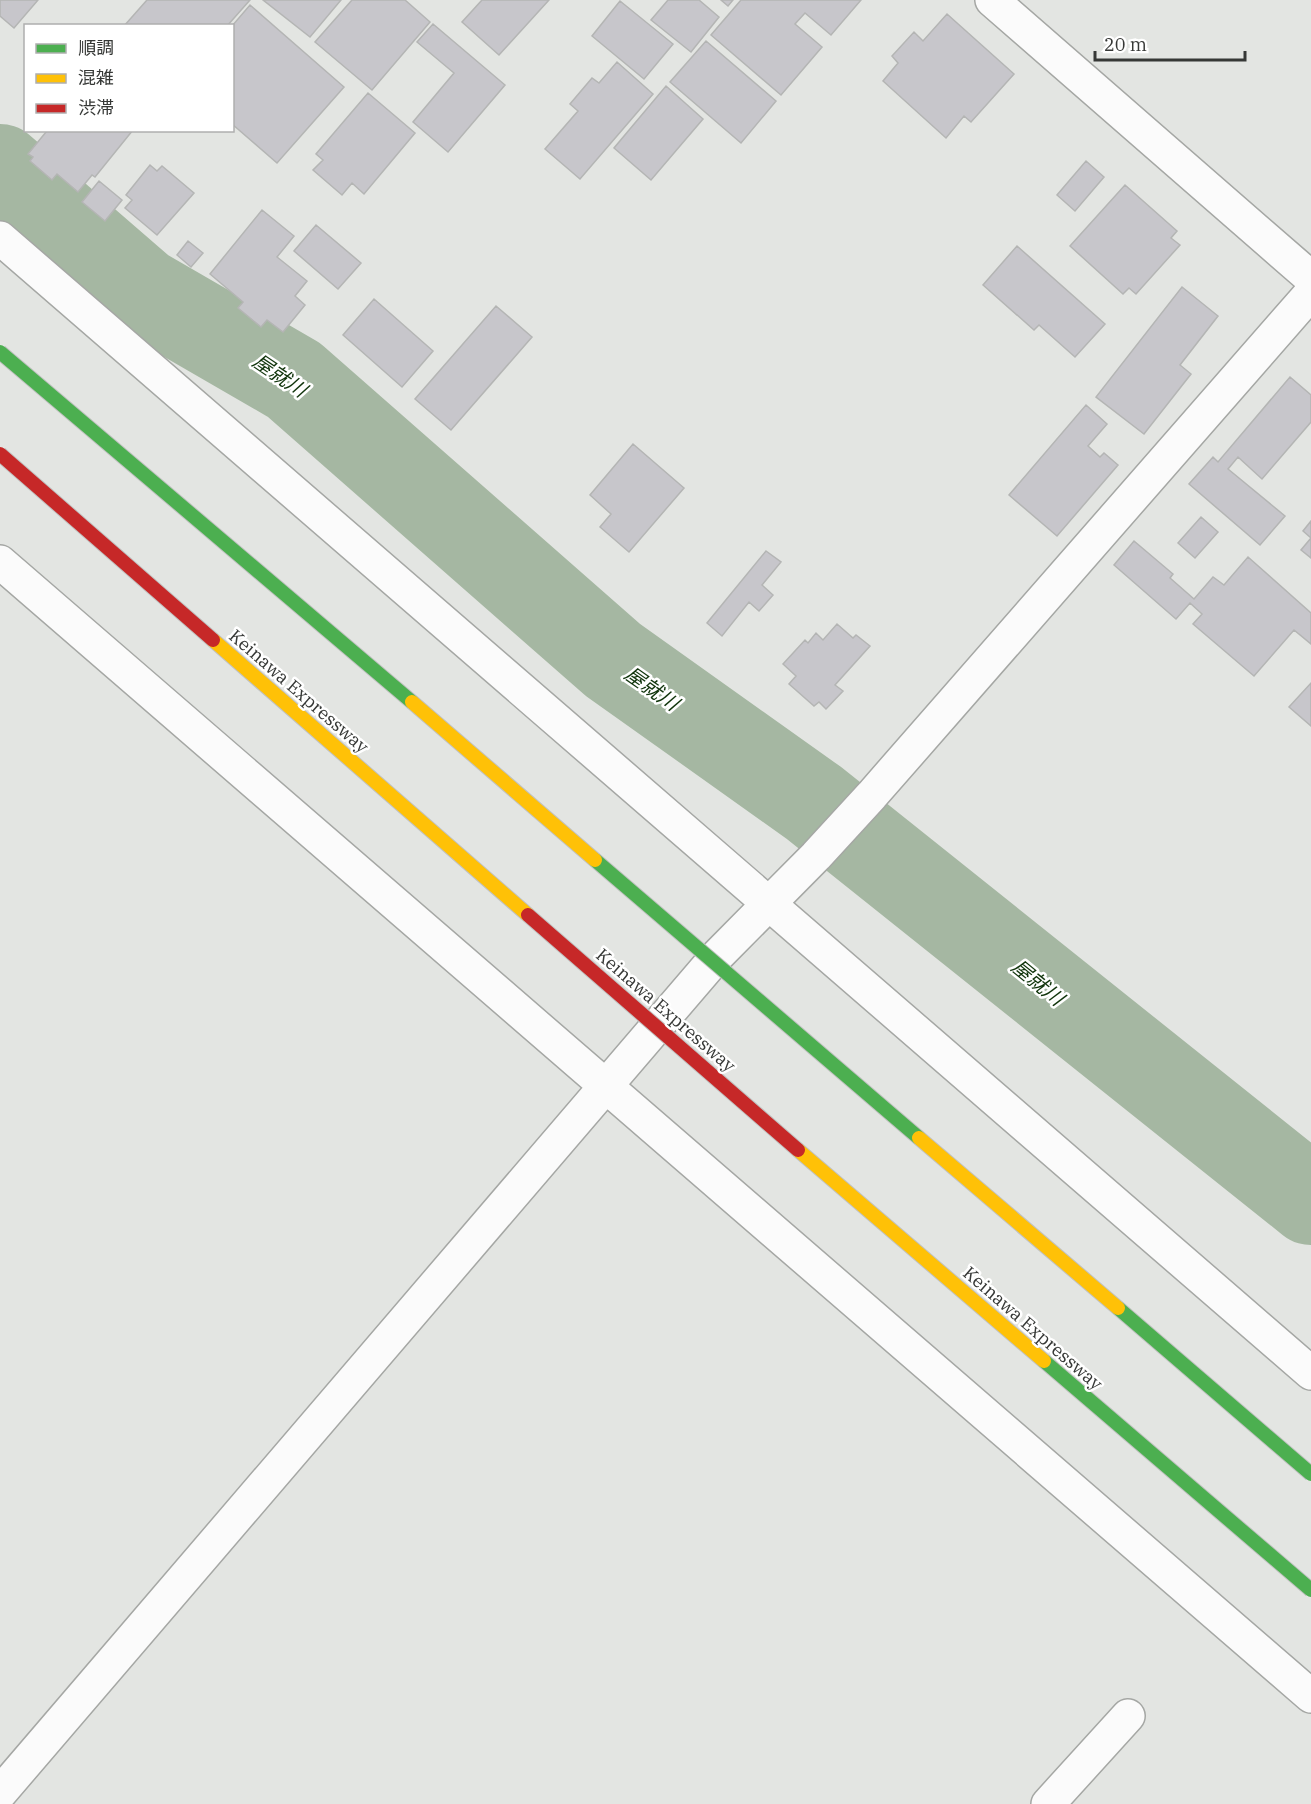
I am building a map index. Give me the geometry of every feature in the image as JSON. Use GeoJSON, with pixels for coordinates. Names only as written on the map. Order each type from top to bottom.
{"type":"FeatureCollection","features":[{"type":"Feature","properties":{"kind":"highway"},"geometry":{"type":"LineString","coordinates":[[0,352],[238,553],[1311,1474]]}},
{"type":"Feature","properties":{"kind":"highway","name":"Keinawa Expressway"},"geometry":{"type":"LineString","coordinates":[[0,454],[851,1196],[1311,1590]]}},
{"type":"Feature","properties":{"kind":"street"},"geometry":{"type":"LineString","coordinates":[[992,0],[1311,278]]}},
{"type":"Feature","properties":{"kind":"street"},"geometry":{"type":"LineString","coordinates":[[0,238],[1311,1373]]}},
{"type":"Feature","properties":{"kind":"street"},"geometry":{"type":"LineString","coordinates":[[0,1793],[718,955],[816,856],[872,795],[1311,293]]}},
{"type":"Feature","properties":{"kind":"street"},"geometry":{"type":"LineString","coordinates":[[0,562],[1311,1696]]}},
{"type":"Feature","properties":{"kind":"street"},"geometry":{"type":"LineString","coordinates":[[1048,1804],[1128,1716]]}},
{"type":"Feature","properties":{"kind":"building"},"geometry":{"type":"Polygon","coordinates":[[[0,0],[38,0],[14,28],[0,16],[0,0]]]}},
{"type":"Feature","properties":{"kind":"building"},"geometry":{"type":"Polygon","coordinates":[[[147,0],[250,0],[229,24],[126,24],[147,0]]]}},
{"type":"Feature","properties":{"kind":"building"},"geometry":{"type":"Polygon","coordinates":[[[263,0],[341,0],[310,37],[263,0]]]}},
{"type":"Feature","properties":{"kind":"building"},"geometry":{"type":"Polygon","coordinates":[[[352,0],[405,0],[430,22],[372,90],[315,42],[352,0]]]}},
{"type":"Feature","properties":{"kind":"building"},"geometry":{"type":"Polygon","coordinates":[[[482,0],[549,0],[499,55],[462,22],[482,0]]]}},
{"type":"Feature","properties":{"kind":"building"},"geometry":{"type":"Polygon","coordinates":[[[668,0],[699,0],[719,17],[691,52],[651,20],[668,0]]]}},
{"type":"Feature","properties":{"kind":"building"},"geometry":{"type":"Polygon","coordinates":[[[721,0],[733,0],[728,6],[721,0]]]}},
{"type":"Feature","properties":{"kind":"building"},"geometry":{"type":"Polygon","coordinates":[[[741,0],[861,0],[831,35],[805,13],[795,24],[822,47],[781,95],[711,35],[741,0]]]}},
{"type":"Feature","properties":{"kind":"building"},"geometry":{"type":"Polygon","coordinates":[[[620,1],[673,44],[644,79],[592,36],[620,1]]]}},
{"type":"Feature","properties":{"kind":"building"},"geometry":{"type":"Polygon","coordinates":[[[250,5],[344,87],[277,163],[234,126],[234,24],[250,5]]]}},
{"type":"Feature","properties":{"kind":"building"},"geometry":{"type":"Polygon","coordinates":[[[947,14],[1014,74],[971,122],[964,116],[946,138],[883,81],[898,63],[892,56],[914,32],[923,41],[947,14]]]}},
{"type":"Feature","properties":{"kind":"building"},"geometry":{"type":"Polygon","coordinates":[[[433,24],[505,85],[448,152],[413,122],[454,73],[417,42],[433,24]]]}},
{"type":"Feature","properties":{"kind":"building"},"geometry":{"type":"Polygon","coordinates":[[[706,41],[776,101],[741,143],[670,82],[706,41]]]}},
{"type":"Feature","properties":{"kind":"building"},"geometry":{"type":"Polygon","coordinates":[[[617,62],[653,94],[580,179],[545,149],[578,111],[570,104],[592,78],[599,83],[617,62]]]}},
{"type":"Feature","properties":{"kind":"building"},"geometry":{"type":"Polygon","coordinates":[[[666,86],[703,119],[651,180],[614,148],[666,86]]]}},
{"type":"Feature","properties":{"kind":"building"},"geometry":{"type":"Polygon","coordinates":[[[368,93],[415,133],[364,194],[352,183],[342,195],[313,170],[323,160],[316,154],[368,93]]]}},
{"type":"Feature","properties":{"kind":"building"},"geometry":{"type":"Polygon","coordinates":[[[46,132],[131,132],[95,177],[92,175],[78,192],[57,174],[52,180],[30,161],[33,157],[28,154],[46,132]]]}},
{"type":"Feature","properties":{"kind":"building"},"geometry":{"type":"Polygon","coordinates":[[[1086,161],[1104,177],[1075,211],[1057,195],[1086,161]]]}},
{"type":"Feature","properties":{"kind":"building"},"geometry":{"type":"Polygon","coordinates":[[[150,165],[157,171],[162,166],[194,193],[157,235],[125,208],[132,200],[126,195],[150,165]]]}},
{"type":"Feature","properties":{"kind":"building"},"geometry":{"type":"Polygon","coordinates":[[[99,181],[122,200],[105,221],[82,202],[99,181]]]}},
{"type":"Feature","properties":{"kind":"building"},"geometry":{"type":"Polygon","coordinates":[[[1125,185],[1177,231],[1171,238],[1180,245],[1136,294],[1129,288],[1123,294],[1070,246],[1125,185]]]}},
{"type":"Feature","properties":{"kind":"building"},"geometry":{"type":"Polygon","coordinates":[[[262,210],[294,236],[277,257],[307,281],[295,296],[305,305],[283,332],[267,320],[261,327],[238,308],[243,302],[210,274],[262,210]]]}},
{"type":"Feature","properties":{"kind":"building"},"geometry":{"type":"Polygon","coordinates":[[[316,225],[361,263],[338,289],[294,251],[316,225]]]}},
{"type":"Feature","properties":{"kind":"building"},"geometry":{"type":"Polygon","coordinates":[[[188,241],[203,253],[191,267],[177,255],[188,241]]]}},
{"type":"Feature","properties":{"kind":"building"},"geometry":{"type":"Polygon","coordinates":[[[1017,246],[1105,324],[1075,357],[1039,325],[1034,330],[983,285],[1017,246]]]}},
{"type":"Feature","properties":{"kind":"building"},"geometry":{"type":"Polygon","coordinates":[[[1182,287],[1218,316],[1180,365],[1191,374],[1144,434],[1096,397],[1182,287]]]}},
{"type":"Feature","properties":{"kind":"building"},"geometry":{"type":"Polygon","coordinates":[[[374,299],[433,351],[402,387],[343,335],[374,299]]]}},
{"type":"Feature","properties":{"kind":"building"},"geometry":{"type":"Polygon","coordinates":[[[496,306],[532,337],[451,430],[415,399],[496,306]]]}},
{"type":"Feature","properties":{"kind":"building"},"geometry":{"type":"Polygon","coordinates":[[[1290,377],[1311,395],[1311,422],[1262,479],[1238,457],[1228,469],[1285,516],[1260,545],[1189,484],[1213,457],[1218,462],[1290,377]]]}},
{"type":"Feature","properties":{"kind":"building"},"geometry":{"type":"Polygon","coordinates":[[[1086,405],[1107,424],[1088,446],[1100,457],[1104,453],[1118,465],[1057,536],[1009,495],[1086,405]]]}},
{"type":"Feature","properties":{"kind":"building"},"geometry":{"type":"Polygon","coordinates":[[[633,444],[684,488],[629,552],[600,527],[611,514],[590,495],[633,444]]]}},
{"type":"Feature","properties":{"kind":"building"},"geometry":{"type":"Polygon","coordinates":[[[1201,517],[1218,532],[1195,558],[1178,543],[1201,517]]]}},
{"type":"Feature","properties":{"kind":"building"},"geometry":{"type":"Polygon","coordinates":[[[1311,521],[1311,538],[1303,531],[1311,521]]]}},
{"type":"Feature","properties":{"kind":"building"},"geometry":{"type":"Polygon","coordinates":[[[1311,538],[1311,558],[1301,550],[1311,538]]]}},
{"type":"Feature","properties":{"kind":"building"},"geometry":{"type":"Polygon","coordinates":[[[1134,541],[1173,574],[1170,578],[1194,599],[1213,577],[1224,585],[1248,557],[1311,613],[1311,644],[1294,630],[1254,676],[1193,624],[1202,614],[1190,603],[1176,619],[1114,565],[1134,541]]]}},
{"type":"Feature","properties":{"kind":"building"},"geometry":{"type":"Polygon","coordinates":[[[766,551],[781,562],[762,585],[773,595],[759,611],[749,602],[722,636],[707,623],[766,551]]]}},
{"type":"Feature","properties":{"kind":"building"},"geometry":{"type":"Polygon","coordinates":[[[837,624],[853,638],[856,635],[870,646],[835,685],[843,691],[826,709],[819,702],[814,706],[789,684],[796,676],[783,664],[805,640],[808,643],[816,633],[823,640],[837,624]]]}},
{"type":"Feature","properties":{"kind":"building"},"geometry":{"type":"Polygon","coordinates":[[[1311,683],[1311,726],[1289,707],[1311,683]]]}},
{"type":"Feature","properties":{"kind":"waterway","name":"屋就川"},"geometry":{"type":"LineString","coordinates":[[0,169],[142,292],[294,380],[613,660],[814,803],[1311,1200]]}},
{"type":"Feature","properties":{"kind":"traffic: fast"},"geometry":{"type":"LineString","coordinates":[[0,352],[412,702]]}},
{"type":"Feature","properties":{"kind":"traffic: fast"},"geometry":{"type":"LineString","coordinates":[[595,860],[919,1138]]}},
{"type":"Feature","properties":{"kind":"traffic: fast"},"geometry":{"type":"LineString","coordinates":[[1118,1308],[1311,1474]]}},
{"type":"Feature","properties":{"kind":"traffic: fast"},"geometry":{"type":"LineString","coordinates":[[1044,1361],[1311,1590]]}},
{"type":"Feature","properties":{"kind":"traffic: slow"},"geometry":{"type":"LineString","coordinates":[[213,640],[528,915]]}},
{"type":"Feature","properties":{"kind":"traffic: slow"},"geometry":{"type":"LineString","coordinates":[[412,702],[595,860]]}},
{"type":"Feature","properties":{"kind":"traffic: slow"},"geometry":{"type":"LineString","coordinates":[[919,1138],[1118,1308]]}},
{"type":"Feature","properties":{"kind":"traffic: slow"},"geometry":{"type":"LineString","coordinates":[[798,1150],[1044,1361]]}},
{"type":"Feature","properties":{"kind":"traffic: jam"},"geometry":{"type":"LineString","coordinates":[[0,454],[213,640]]}},
{"type":"Feature","properties":{"kind":"traffic: jam"},"geometry":{"type":"LineString","coordinates":[[528,915],[798,1150]]}}]}
